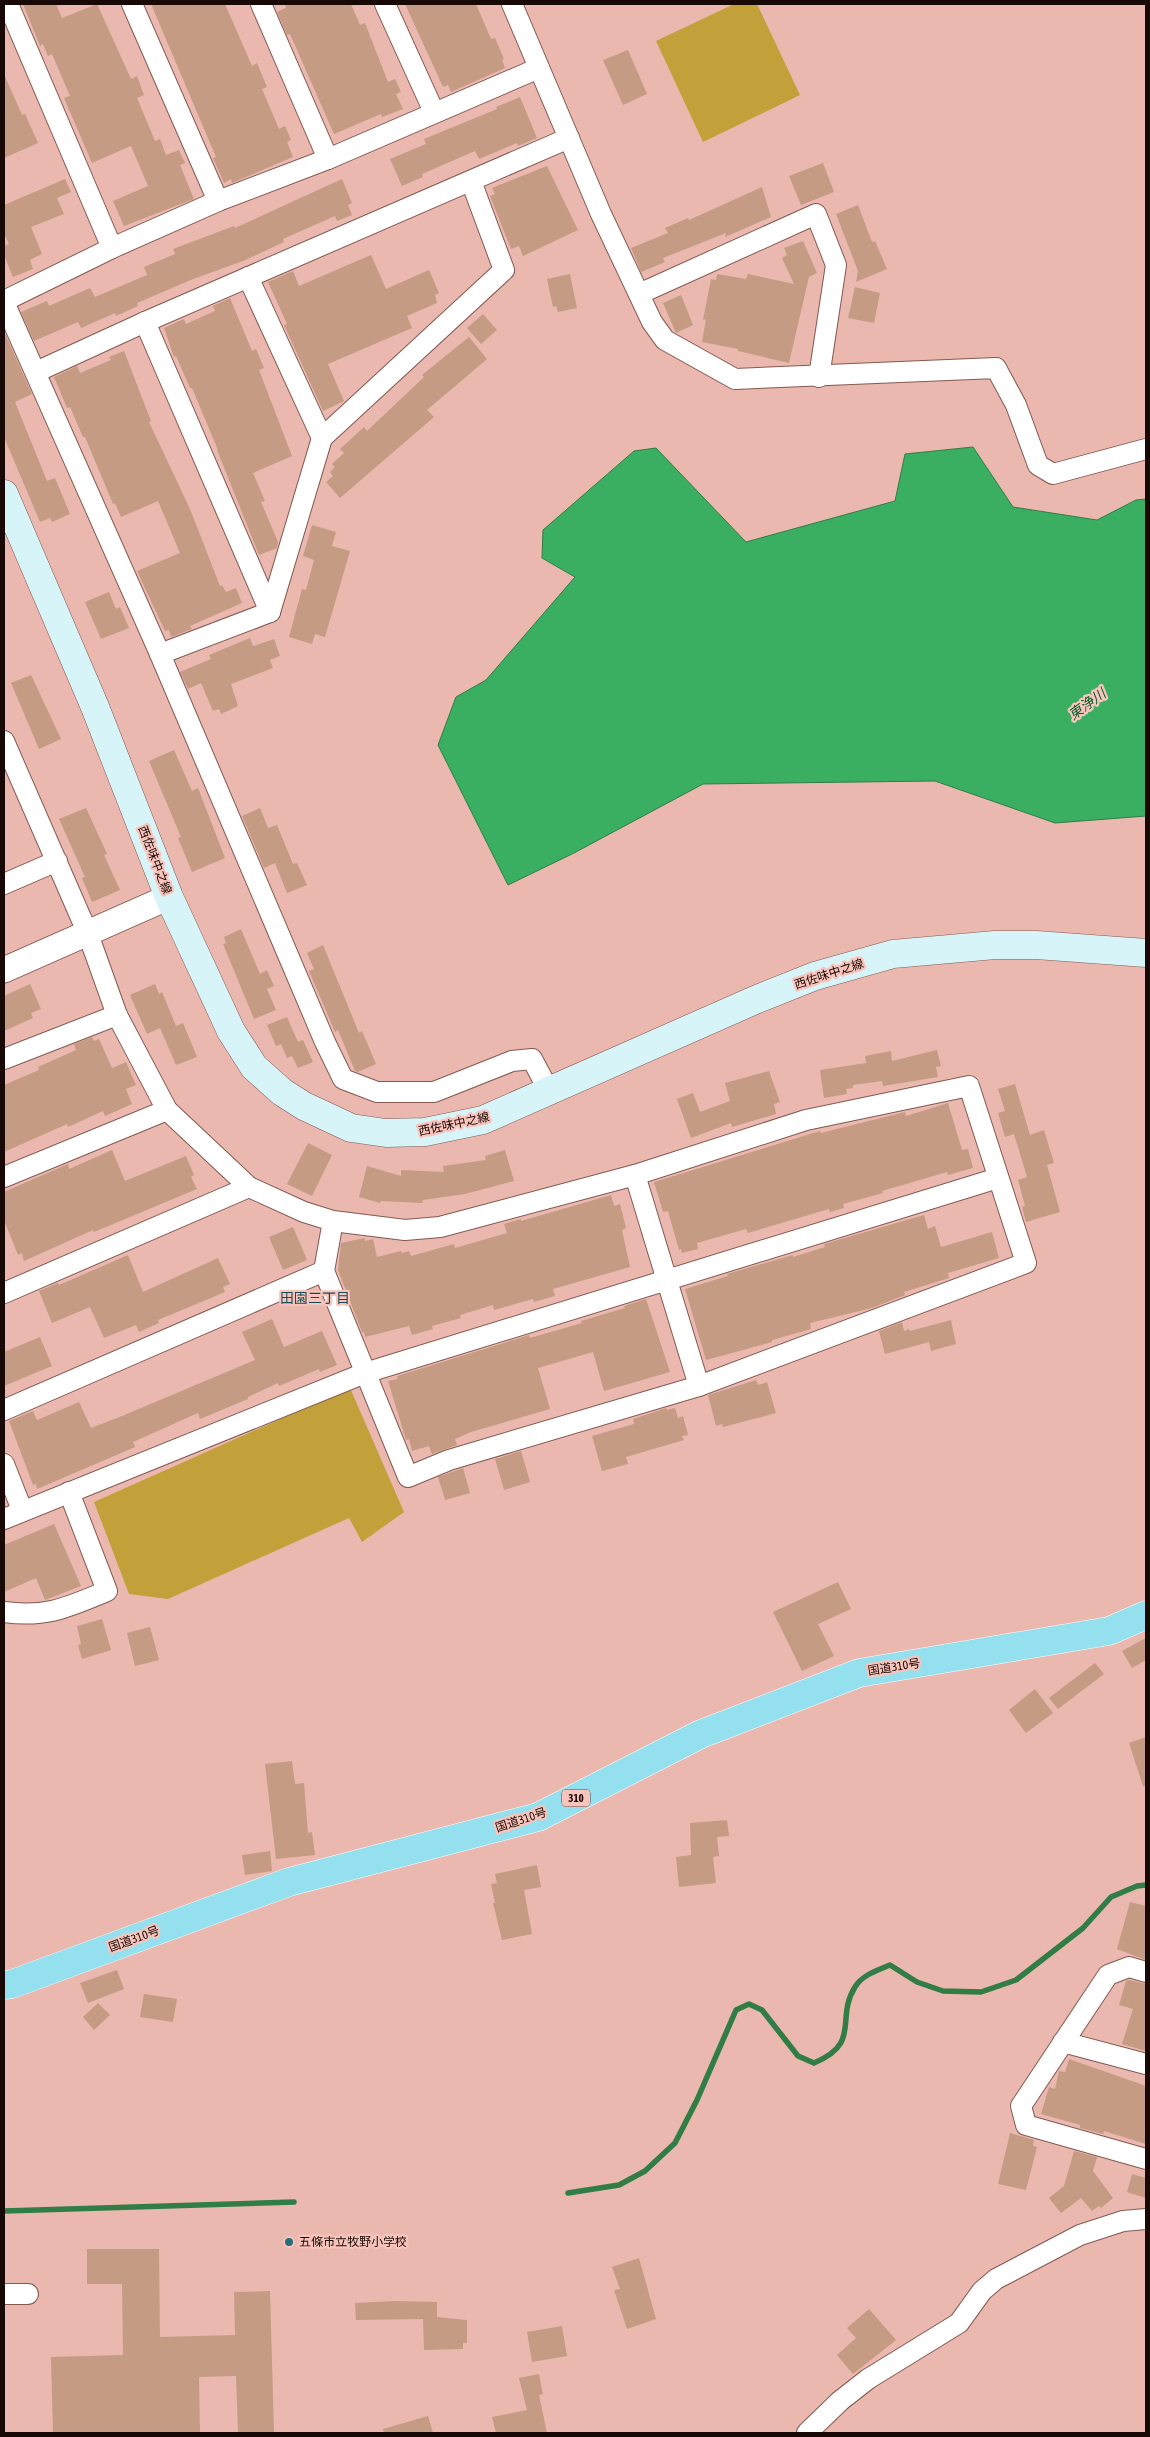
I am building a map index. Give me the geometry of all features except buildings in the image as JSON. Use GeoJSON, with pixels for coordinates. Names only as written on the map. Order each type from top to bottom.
{"type":"FeatureCollection","features":[{"type":"Feature","properties":{"kind":"highway","name":"国道310号"},"geometry":{"type":"LineString","coordinates":[[4,1985],[12,1984],[289,1882],[538,1817],[700,1734],[859,1673],[1109,1631],[1146,1615]]}},
{"type":"Feature","properties":{"kind":"main road","name":"西佐味中之線"},"geometry":{"type":"LineString","coordinates":[[4,494],[95,706],[169,897],[231,1032],[254,1067],[282,1092],[304,1106],[351,1128],[386,1133],[425,1132],[483,1120],[789,986],[815,976],[893,954],[1019,945],[1146,953]]}},
{"type":"Feature","properties":{"kind":"street"},"geometry":{"type":"LineString","coordinates":[[8,4],[112,248]]}},
{"type":"Feature","properties":{"kind":"street"},"geometry":{"type":"LineString","coordinates":[[132,4],[218,201]]}},
{"type":"Feature","properties":{"kind":"street"},"geometry":{"type":"LineString","coordinates":[[261,4],[328,159]]}},
{"type":"Feature","properties":{"kind":"street"},"geometry":{"type":"LineString","coordinates":[[385,4],[434,112]]}},
{"type":"Feature","properties":{"kind":"street"},"geometry":{"type":"LineString","coordinates":[[512,4],[600,214],[652,322],[665,340],[735,379],[819,377],[996,368],[1016,405],[1038,465],[1053,474],[1146,449]]}},
{"type":"Feature","properties":{"kind":"street"},"geometry":{"type":"LineString","coordinates":[[539,68],[328,159],[218,201],[112,248],[4,301],[160,654],[325,1042],[343,1079],[378,1092],[434,1092],[512,1061],[532,1059],[548,1091]]}},
{"type":"Feature","properties":{"kind":"street"},"geometry":{"type":"LineString","coordinates":[[36,372],[145,322],[569,138]]}},
{"type":"Feature","properties":{"kind":"street"},"geometry":{"type":"LineString","coordinates":[[270,612],[322,438],[504,270],[471,181]]}},
{"type":"Feature","properties":{"kind":"street"},"geometry":{"type":"LineString","coordinates":[[639,294],[816,214],[836,265],[819,377]]}},
{"type":"Feature","properties":{"kind":"street"},"geometry":{"type":"LineString","coordinates":[[248,277],[322,438]]}},
{"type":"Feature","properties":{"kind":"street"},"geometry":{"type":"LineString","coordinates":[[145,322],[270,612]]}},
{"type":"Feature","properties":{"kind":"street"},"geometry":{"type":"LineString","coordinates":[[160,654],[270,612]]}},
{"type":"Feature","properties":{"kind":"street"},"geometry":{"type":"LineString","coordinates":[[4,741],[88,934],[118,1015],[167,1110],[249,1188],[304,1212],[333,1221],[405,1230],[440,1227],[635,1175],[806,1120],[969,1086],[1026,1263],[699,1386],[449,1460],[408,1477],[324,1271],[333,1221]]}},
{"type":"Feature","properties":{"kind":"street"},"geometry":{"type":"LineString","coordinates":[[4,884],[57,861]]}},
{"type":"Feature","properties":{"kind":"street"},"geometry":{"type":"LineString","coordinates":[[4,970],[169,897]]}},
{"type":"Feature","properties":{"kind":"street"},"geometry":{"type":"LineString","coordinates":[[4,1059],[118,1015]]}},
{"type":"Feature","properties":{"kind":"street"},"geometry":{"type":"LineString","coordinates":[[4,1177],[167,1110]]}},
{"type":"Feature","properties":{"kind":"street"},"geometry":{"type":"LineString","coordinates":[[635,1175],[665,1280],[699,1386]]}},
{"type":"Feature","properties":{"kind":"street"},"geometry":{"type":"LineString","coordinates":[[4,1519],[22,1510],[365,1373],[998,1178]]}},
{"type":"Feature","properties":{"kind":"street"},"geometry":{"type":"LineString","coordinates":[[4,1293],[249,1188]]}},
{"type":"Feature","properties":{"kind":"street"},"geometry":{"type":"LineString","coordinates":[[4,1410],[324,1271]]}},
{"type":"Feature","properties":{"kind":"street"},"geometry":{"type":"LineString","coordinates":[[4,1464],[22,1510]]}},
{"type":"Feature","properties":{"kind":"street"},"geometry":{"type":"LineString","coordinates":[[4,1612],[22,1615],[51,1613],[107,1592],[69,1492]]}},
{"type":"Feature","properties":{"kind":"street"},"geometry":{"type":"LineString","coordinates":[[1146,1972],[1129,1967],[1108,1975],[1021,2106],[1026,2125],[1146,2159]]}},
{"type":"Feature","properties":{"kind":"street"},"geometry":{"type":"LineString","coordinates":[[1064,2042],[1146,2064]]}},
{"type":"Feature","properties":{"kind":"street"},"geometry":{"type":"LineString","coordinates":[[807,2433],[868,2379],[959,2323],[982,2291],[996,2279],[1080,2235],[1123,2221],[1146,2219]]}},
{"type":"Feature","properties":{"kind":"street"},"geometry":{"type":"LineString","coordinates":[[4,2294],[28,2294]]}},
{"type":"Feature","properties":{"kind":"shaded area"},"geometry":{"type":"Polygon","coordinates":[[[734,4],[757,4],[800,95],[703,142],[656,41],[734,4]]]}},
{"type":"Feature","properties":{"kind":"shaded area"},"geometry":{"type":"Polygon","coordinates":[[[350,1388],[404,1512],[362,1542],[349,1518],[168,1599],[129,1594],[94,1502],[350,1388]]]}},
{"type":"Feature","properties":{"kind":"water","name":"東浄川"},"geometry":{"type":"Polygon","coordinates":[[[973,447],[1013,507],[1097,520],[1136,500],[1146,499],[1146,816],[1055,823],[935,781],[703,784],[574,853],[508,885],[438,745],[456,697],[486,680],[575,577],[542,558],[543,530],[634,451],[656,448],[746,542],[895,501],[905,454],[973,447]]]}},
{"type":"Feature","properties":{"kind":"waterway"},"geometry":{"type":"LineString","coordinates":[[568,2193],[619,2185],[645,2171],[675,2143],[697,2100],[736,2010],[749,2004],[762,2010],[798,2056],[814,2063],[829,2055],[838,2047],[843,2039],[849,1999],[858,1983],[871,1973],[890,1965],[917,1982],[943,1991],[981,1992],[1016,1980],[1083,1928],[1111,1897],[1137,1886],[1146,1885]]}},
{"type":"Feature","properties":{"kind":"waterway"},"geometry":{"type":"LineString","coordinates":[[4,2211],[294,2202]]}},
{"type":"Feature","properties":{"kind":"place","name":"五條市立牧野小学校"},"geometry":{"type":"Point","coordinates":[289,2242]}},
{"type":"Feature","properties":{"kind":"district","name":"田園三丁目"},"geometry":{"type":"Point","coordinates":[315,1298]}}]}
